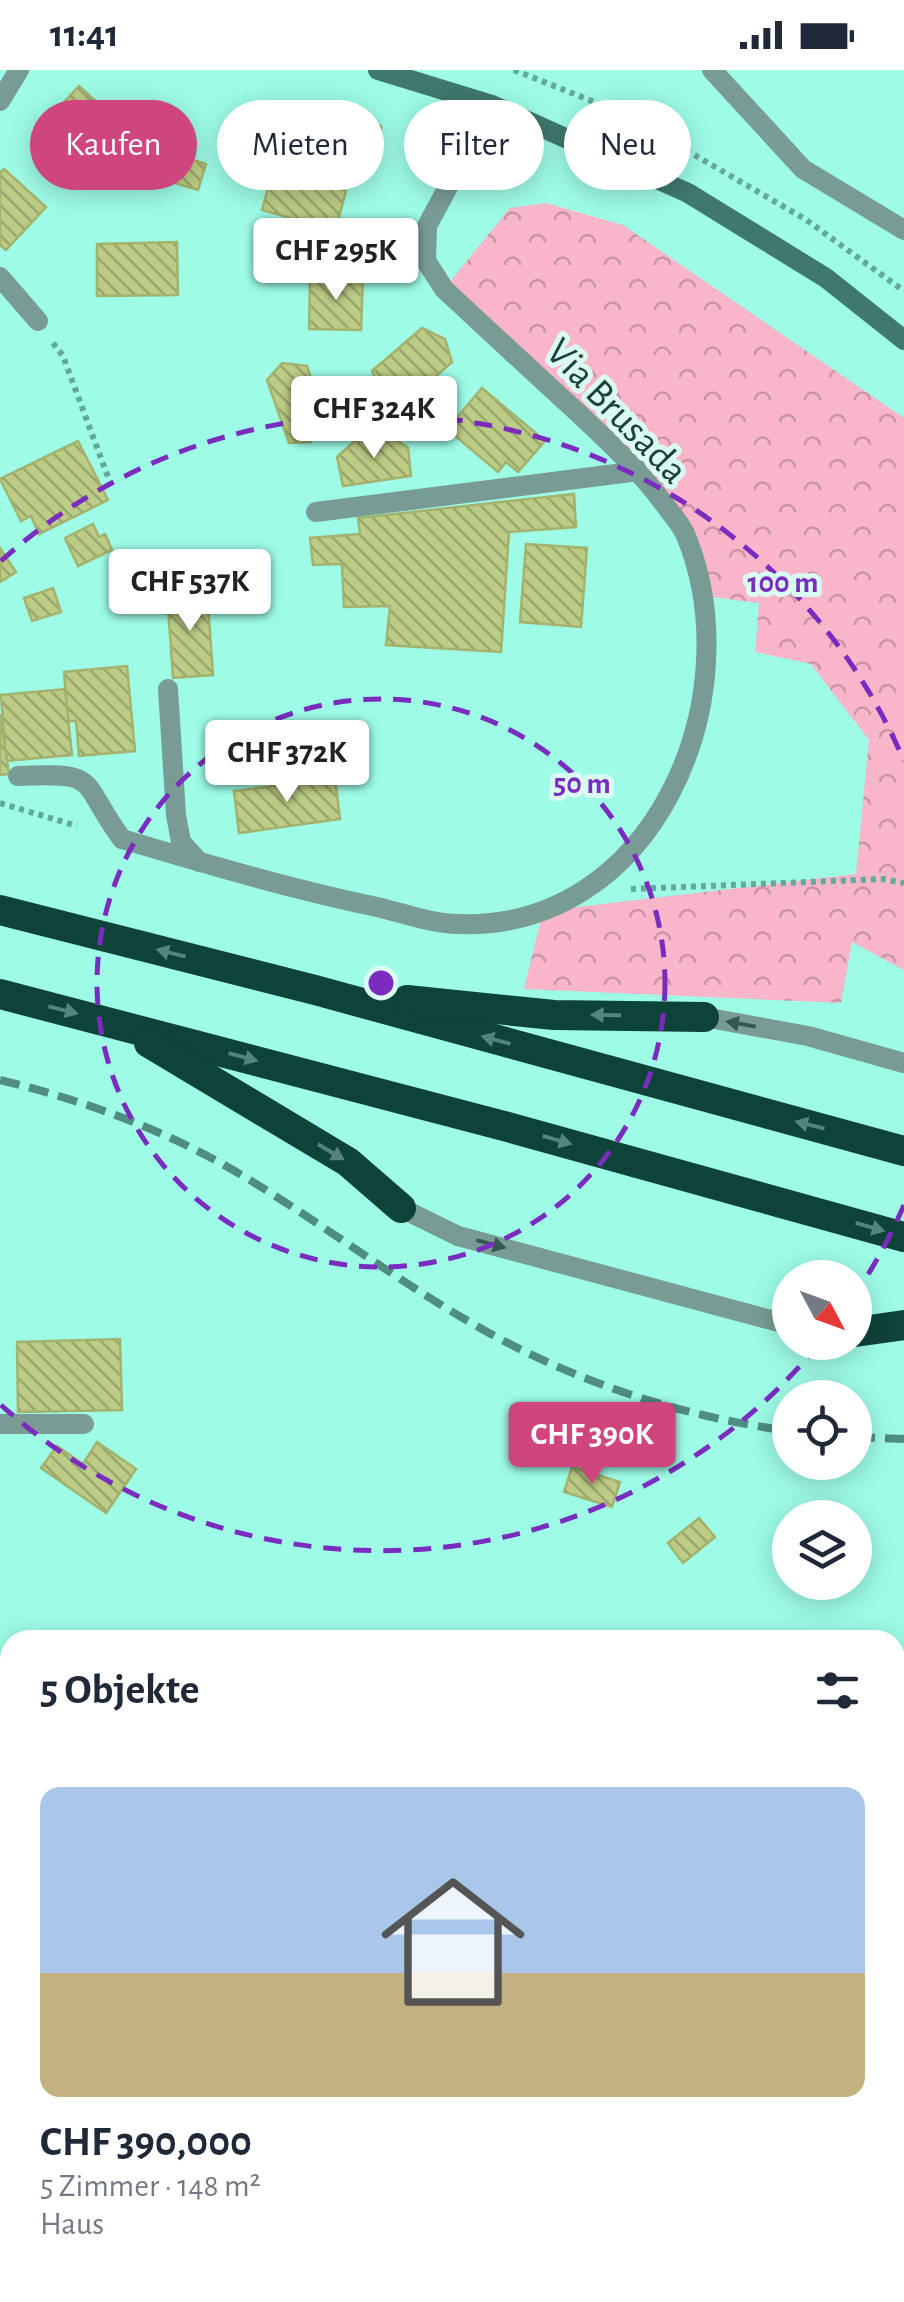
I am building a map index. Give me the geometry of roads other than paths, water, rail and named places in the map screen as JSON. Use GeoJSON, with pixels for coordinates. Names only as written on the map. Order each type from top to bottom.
{"type":"FeatureCollection","features":[{"type":"Feature","properties":{"kind":"highway"},"geometry":{"type":"LineString","coordinates":[[0,910],[315,990],[904,1151]]}},
{"type":"Feature","properties":{"kind":"highway"},"geometry":{"type":"LineString","coordinates":[[315,990],[554,1015],[704,1017]]}},
{"type":"Feature","properties":{"kind":"highway"},"geometry":{"type":"LineString","coordinates":[[0,994],[504,1126],[904,1237]]}},
{"type":"Feature","properties":{"kind":"highway"},"geometry":{"type":"LineString","coordinates":[[115,1023],[348,1162],[401,1208]]}},
{"type":"Feature","properties":{"kind":"highway"},"geometry":{"type":"LineString","coordinates":[[872,1330],[904,1325]]}},
{"type":"Feature","properties":{"kind":"main road"},"geometry":{"type":"LineString","coordinates":[[378,70],[476,100]]}},
{"type":"Feature","properties":{"kind":"main road"},"geometry":{"type":"LineString","coordinates":[[544,128],[688,193],[826,278],[904,340]]}},
{"type":"Feature","properties":{"kind":"street"},"geometry":{"type":"LineString","coordinates":[[0,100],[19,70]]}},
{"type":"Feature","properties":{"kind":"street"},"geometry":{"type":"LineString","coordinates":[[712,70],[803,169],[904,230]]}},
{"type":"Feature","properties":{"kind":"street","name":"Via Brusada"},"geometry":{"type":"LineString","coordinates":[[18,776],[66,774],[86,782],[122,839],[318,894],[456,924],[503,922],[543,912],[588,891],[626,860],[657,820],[681,769],[696,724],[705,665],[704,596],[685,533],[640,470],[444,289],[426,262],[428,226],[447,190]]}},
{"type":"Feature","properties":{"kind":"street"},"geometry":{"type":"LineString","coordinates":[[0,277],[38,322]]}},
{"type":"Feature","properties":{"kind":"street"},"geometry":{"type":"LineString","coordinates":[[316,512],[640,470]]}},
{"type":"Feature","properties":{"kind":"street"},"geometry":{"type":"LineString","coordinates":[[168,689],[176,816],[181,842],[199,862]]}},
{"type":"Feature","properties":{"kind":"street"},"geometry":{"type":"LineString","coordinates":[[704,1017],[808,1036],[904,1063]]}},
{"type":"Feature","properties":{"kind":"street"},"geometry":{"type":"LineString","coordinates":[[401,1208],[458,1236],[772,1319]]}},
{"type":"Feature","properties":{"kind":"street"},"geometry":{"type":"LineString","coordinates":[[0,1424],[84,1424]]}},
{"type":"Feature","properties":{"kind":"railway"},"geometry":{"type":"LineString","coordinates":[[0,1080],[120,1117],[205,1155],[456,1314],[560,1368],[673,1407],[772,1428]]}},
{"type":"Feature","properties":{"kind":"railway"},"geometry":{"type":"LineString","coordinates":[[872,1438],[904,1439]]}}]}
